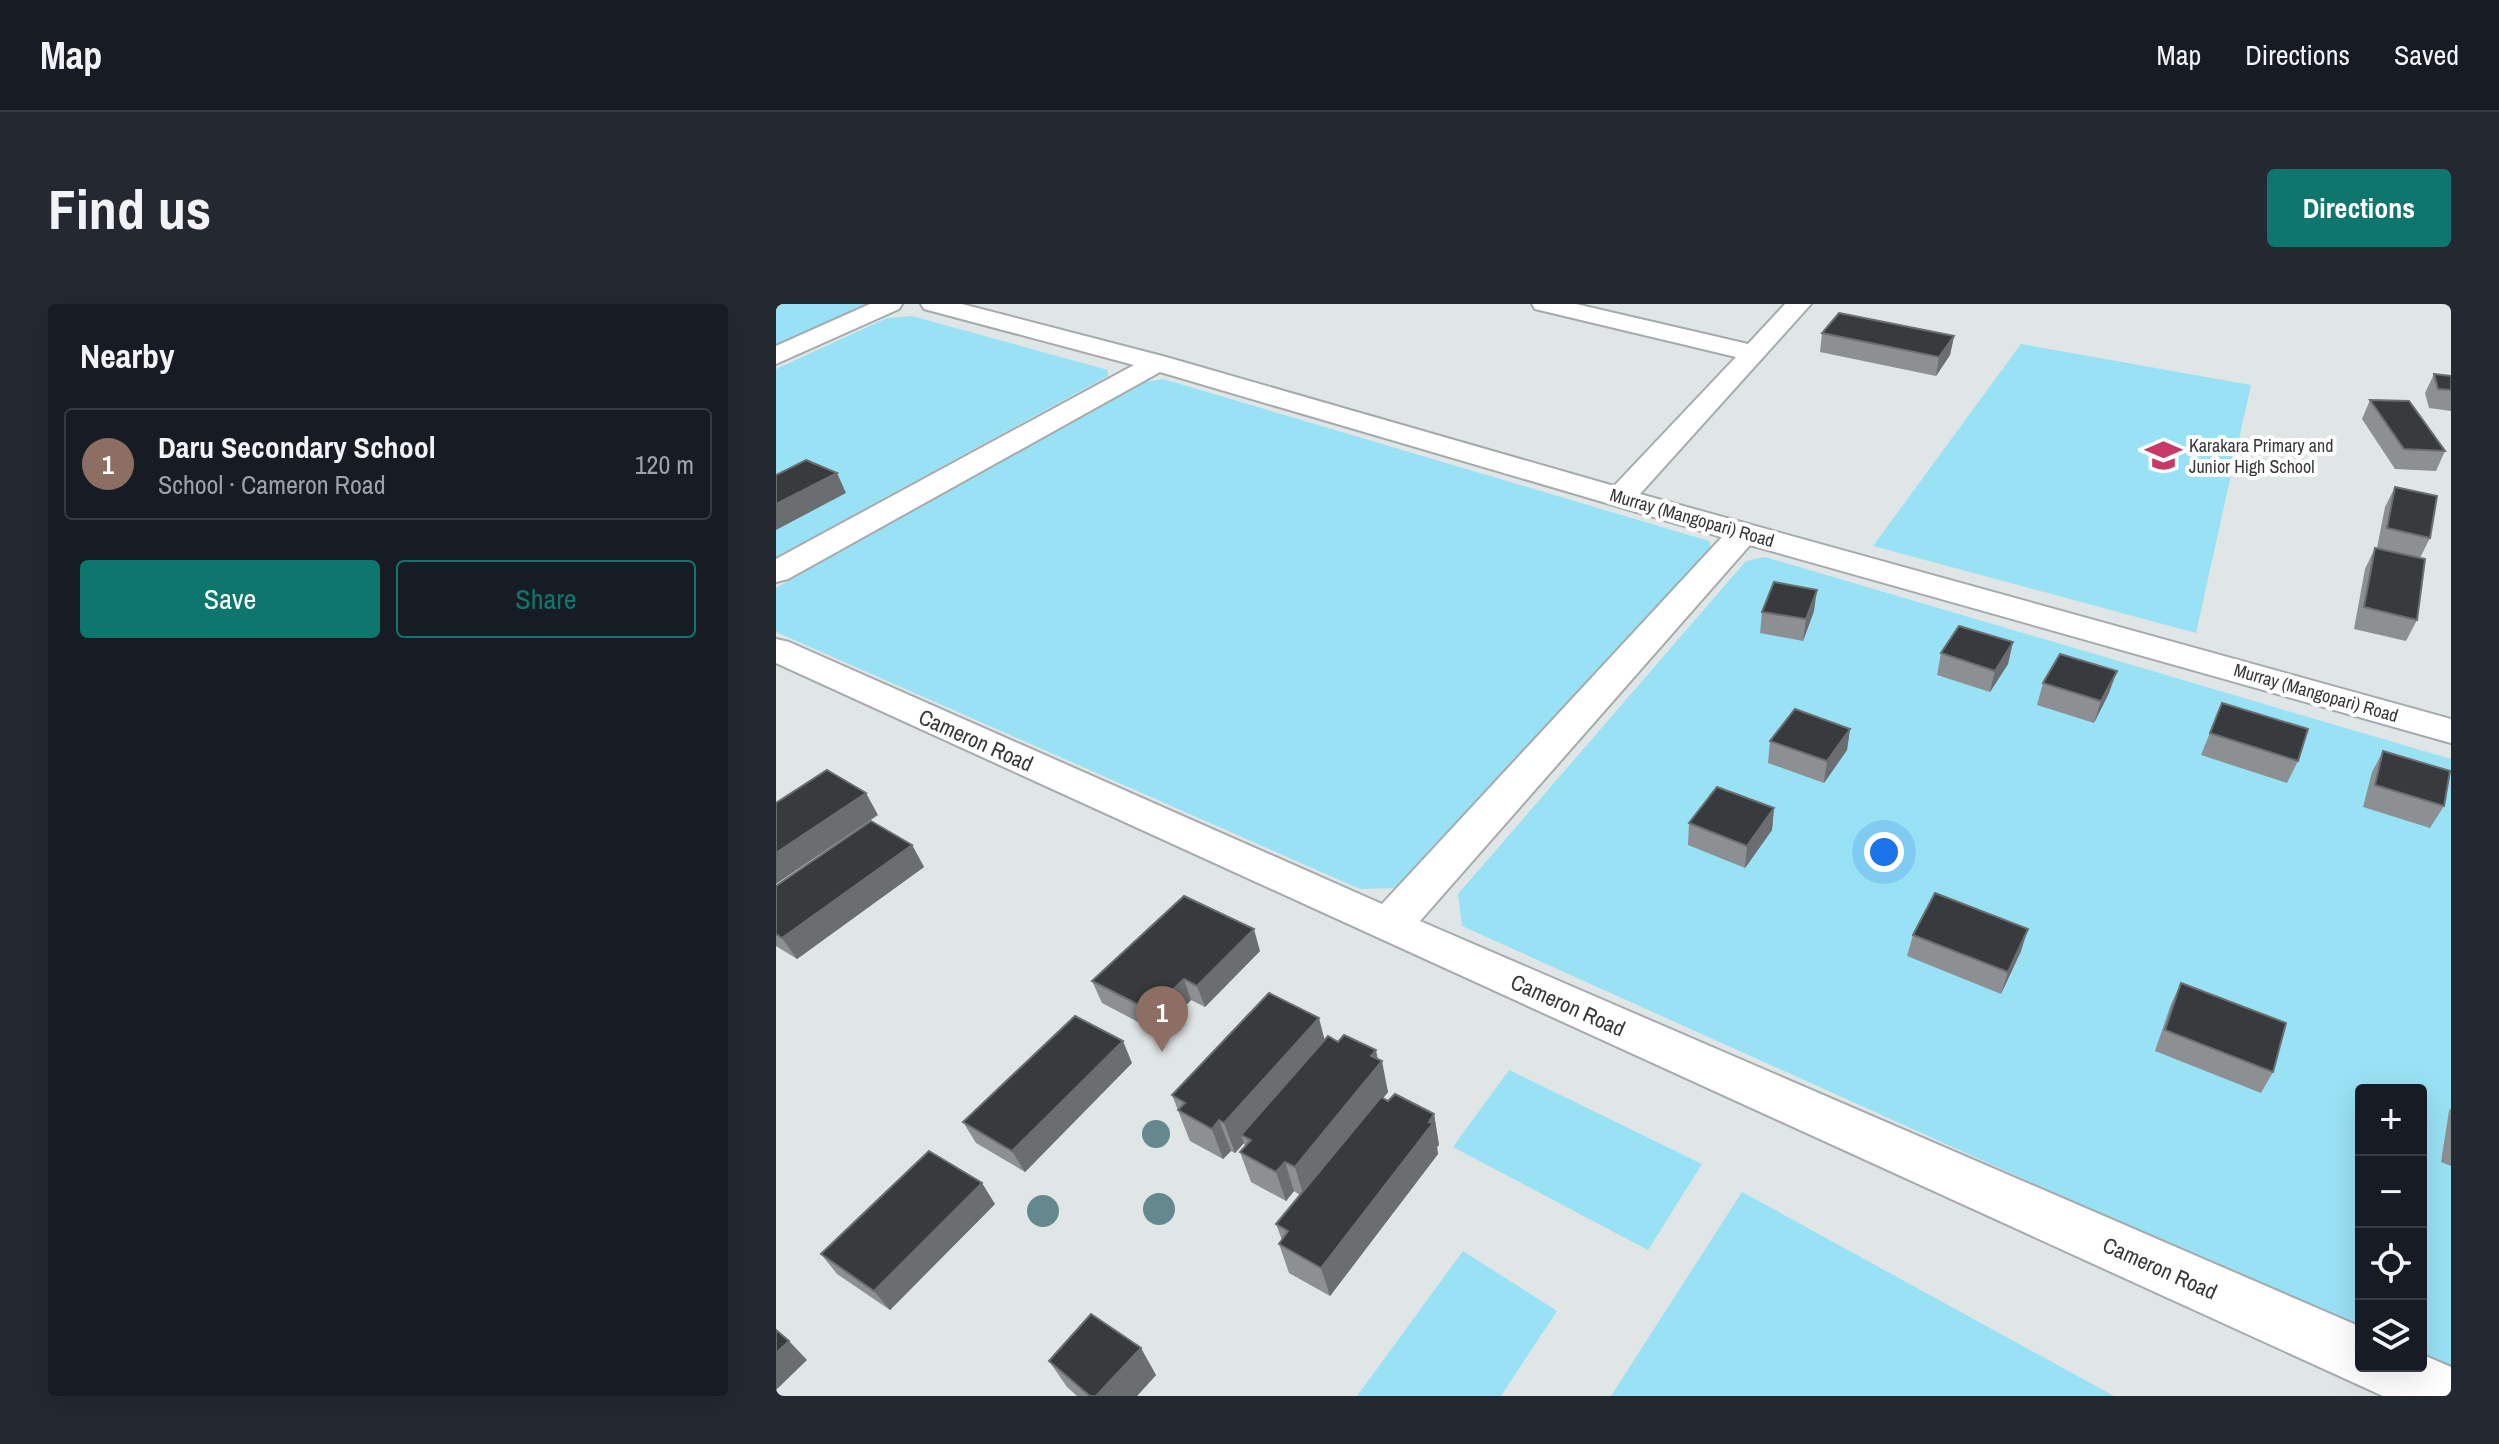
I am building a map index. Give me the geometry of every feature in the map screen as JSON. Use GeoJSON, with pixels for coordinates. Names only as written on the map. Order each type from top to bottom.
{"type":"FeatureCollection","features":[{"type":"Feature","properties":{"kind":"street"},"geometry":{"type":"LineString","coordinates":[[776,356],[890,304]]}},
{"type":"Feature","properties":{"kind":"street","name":"Murray (Mangopari) Road"},"geometry":{"type":"LineString","coordinates":[[933,304],[1157,363],[1743,533],[2451,731]]}},
{"type":"Feature","properties":{"kind":"street"},"geometry":{"type":"LineString","coordinates":[[1544,304],[1754,353]]}},
{"type":"Feature","properties":{"kind":"street"},"geometry":{"type":"LineString","coordinates":[[1620,498],[1799,304]]}},
{"type":"Feature","properties":{"kind":"street"},"geometry":{"type":"LineString","coordinates":[[776,572],[1157,363]]}},
{"type":"Feature","properties":{"kind":"street"},"geometry":{"type":"LineString","coordinates":[[1389,926],[1743,533]]}},
{"type":"Feature","properties":{"kind":"street","name":"Cameron Road"},"geometry":{"type":"LineString","coordinates":[[776,650],[1389,926],[2355,1353]]}},
{"type":"Feature","properties":{"kind":"street"},"geometry":{"type":"LineString","coordinates":[[2396,1372],[2450,1396]]}},
{"type":"Feature","properties":{"kind":"shaded area"},"geometry":{"type":"Polygon","coordinates":[[[776,304],[869,304],[776,346],[776,304]]]}},
{"type":"Feature","properties":{"kind":"shaded area"},"geometry":{"type":"Polygon","coordinates":[[[912,316],[1108,370],[1108,376],[776,557],[776,369],[887,318],[912,316]]]}},
{"type":"Feature","properties":{"kind":"shaded area"},"geometry":{"type":"Polygon","coordinates":[[[2021,344],[2251,385],[2196,633],[1873,546],[2021,344]]]}},
{"type":"Feature","properties":{"kind":"shaded area"},"geometry":{"type":"Polygon","coordinates":[[[1163,379],[1709,541],[1712,553],[1396,888],[1360,889],[776,632],[776,588],[1132,384],[1163,379]]]}},
{"type":"Feature","properties":{"kind":"shaded area"},"geometry":{"type":"Polygon","coordinates":[[[1765,557],[2451,759],[2451,1371],[2427,1360],[2427,1084],[2355,1084],[2355,1328],[1462,926],[1458,894],[1746,561],[1765,557]]]}},
{"type":"Feature","properties":{"kind":"shaded area"},"geometry":{"type":"Polygon","coordinates":[[[1509,1070],[1702,1164],[1648,1250],[1453,1147],[1509,1070]]]}},
{"type":"Feature","properties":{"kind":"shaded area"},"geometry":{"type":"Polygon","coordinates":[[[1742,1192],[2114,1396],[1611,1396],[1742,1192]]]}},
{"type":"Feature","properties":{"kind":"shaded area"},"geometry":{"type":"Polygon","coordinates":[[[1463,1251],[1557,1311],[1501,1396],[1357,1396],[1463,1251]]]}},
{"type":"Feature","properties":{"kind":"building"},"geometry":{"type":"Polygon","coordinates":[[[1839,313],[1954,336],[1939,357],[1822,333],[1839,313]]]}},
{"type":"Feature","properties":{"kind":"building"},"geometry":{"type":"Polygon","coordinates":[[[2434,374],[2451,376],[2451,390],[2438,389],[2434,374]]]}},
{"type":"Feature","properties":{"kind":"building"},"geometry":{"type":"Polygon","coordinates":[[[2370,400],[2409,401],[2445,451],[2404,449],[2370,400]]]}},
{"type":"Feature","properties":{"kind":"building"},"geometry":{"type":"Polygon","coordinates":[[[806,460],[837,473],[776,504],[776,475],[806,460]]]}},
{"type":"Feature","properties":{"kind":"building"},"geometry":{"type":"Polygon","coordinates":[[[2395,487],[2437,496],[2430,538],[2387,528],[2395,487]]]}},
{"type":"Feature","properties":{"kind":"building"},"geometry":{"type":"Polygon","coordinates":[[[2375,548],[2425,559],[2417,620],[2364,607],[2375,548]]]}},
{"type":"Feature","properties":{"kind":"building"},"geometry":{"type":"Polygon","coordinates":[[[1774,582],[1817,590],[1806,619],[1762,612],[1774,582]]]}},
{"type":"Feature","properties":{"kind":"building"},"geometry":{"type":"Polygon","coordinates":[[[1959,626],[2013,642],[1995,671],[1941,653],[1959,626]]]}},
{"type":"Feature","properties":{"kind":"building"},"geometry":{"type":"Polygon","coordinates":[[[2060,654],[2117,671],[2101,701],[2043,683],[2060,654]]]}},
{"type":"Feature","properties":{"kind":"building"},"geometry":{"type":"Polygon","coordinates":[[[2222,703],[2308,729],[2298,761],[2210,733],[2222,703]]]}},
{"type":"Feature","properties":{"kind":"building"},"geometry":{"type":"Polygon","coordinates":[[[1795,709],[1850,729],[1827,761],[1770,741],[1795,709]]]}},
{"type":"Feature","properties":{"kind":"building"},"geometry":{"type":"Polygon","coordinates":[[[2383,751],[2450,771],[2444,806],[2375,785],[2383,751]]]}},
{"type":"Feature","properties":{"kind":"building"},"geometry":{"type":"Polygon","coordinates":[[[827,770],[866,793],[776,853],[776,803],[827,770]]]}},
{"type":"Feature","properties":{"kind":"building"},"geometry":{"type":"Polygon","coordinates":[[[1717,787],[1774,808],[1747,846],[1689,823],[1717,787]]]}},
{"type":"Feature","properties":{"kind":"building"},"geometry":{"type":"Polygon","coordinates":[[[871,821],[912,845],[782,938],[776,934],[776,886],[871,821]]]}},
{"type":"Feature","properties":{"kind":"building"},"geometry":{"type":"Polygon","coordinates":[[[1935,893],[2028,929],[2008,972],[1913,935],[1935,893]]]}},
{"type":"Feature","properties":{"kind":"building"},"geometry":{"type":"Polygon","coordinates":[[[1184,896],[1254,929],[1197,986],[1184,979],[1151,1011],[1092,981],[1184,896]]]}},
{"type":"Feature","properties":{"kind":"building"},"geometry":{"type":"Polygon","coordinates":[[[2181,983],[2286,1023],[2273,1072],[2165,1030],[2181,983]]]}},
{"type":"Feature","properties":{"kind":"building"},"geometry":{"type":"Polygon","coordinates":[[[1269,993],[1319,1018],[1224,1123],[1219,1120],[1212,1129],[1178,1110],[1185,1103],[1172,1095],[1269,993]]]}},
{"type":"Feature","properties":{"kind":"building"},"geometry":{"type":"Polygon","coordinates":[[[1075,1016],[1123,1041],[1012,1151],[963,1122],[1075,1016]]]}},
{"type":"Feature","properties":{"kind":"building"},"geometry":{"type":"Polygon","coordinates":[[[1344,1035],[1376,1050],[1371,1056],[1382,1061],[1295,1167],[1285,1162],[1276,1172],[1240,1152],[1251,1140],[1241,1135],[1328,1036],[1338,1042],[1344,1035]]]}},
{"type":"Feature","properties":{"kind":"building"},"geometry":{"type":"Polygon","coordinates":[[[1395,1094],[1434,1114],[1429,1122],[1433,1123],[1321,1268],[1279,1244],[1288,1231],[1276,1224],[1381,1097],[1388,1101],[1395,1094]]]}},
{"type":"Feature","properties":{"kind":"building"},"geometry":{"type":"Polygon","coordinates":[[[929,1151],[982,1183],[874,1291],[821,1254],[929,1151]]]}},
{"type":"Feature","properties":{"kind":"building"},"geometry":{"type":"Polygon","coordinates":[[[1091,1314],[1141,1348],[1096,1396],[1090,1396],[1049,1361],[1091,1314]]]}},
{"type":"Feature","properties":{"kind":"building"},"geometry":{"type":"Polygon","coordinates":[[[776,1330],[789,1341],[776,1353],[776,1330]]]}},
{"type":"Feature","properties":{"kind":"place","name":"Karakara Primary and Junior High School"},"geometry":{"type":"Point","coordinates":[2163,456]}},
{"type":"Feature","properties":{"kind":"place","name":"Daru Secondary School"},"geometry":{"type":"Point","coordinates":[1162,1052]}}]}
